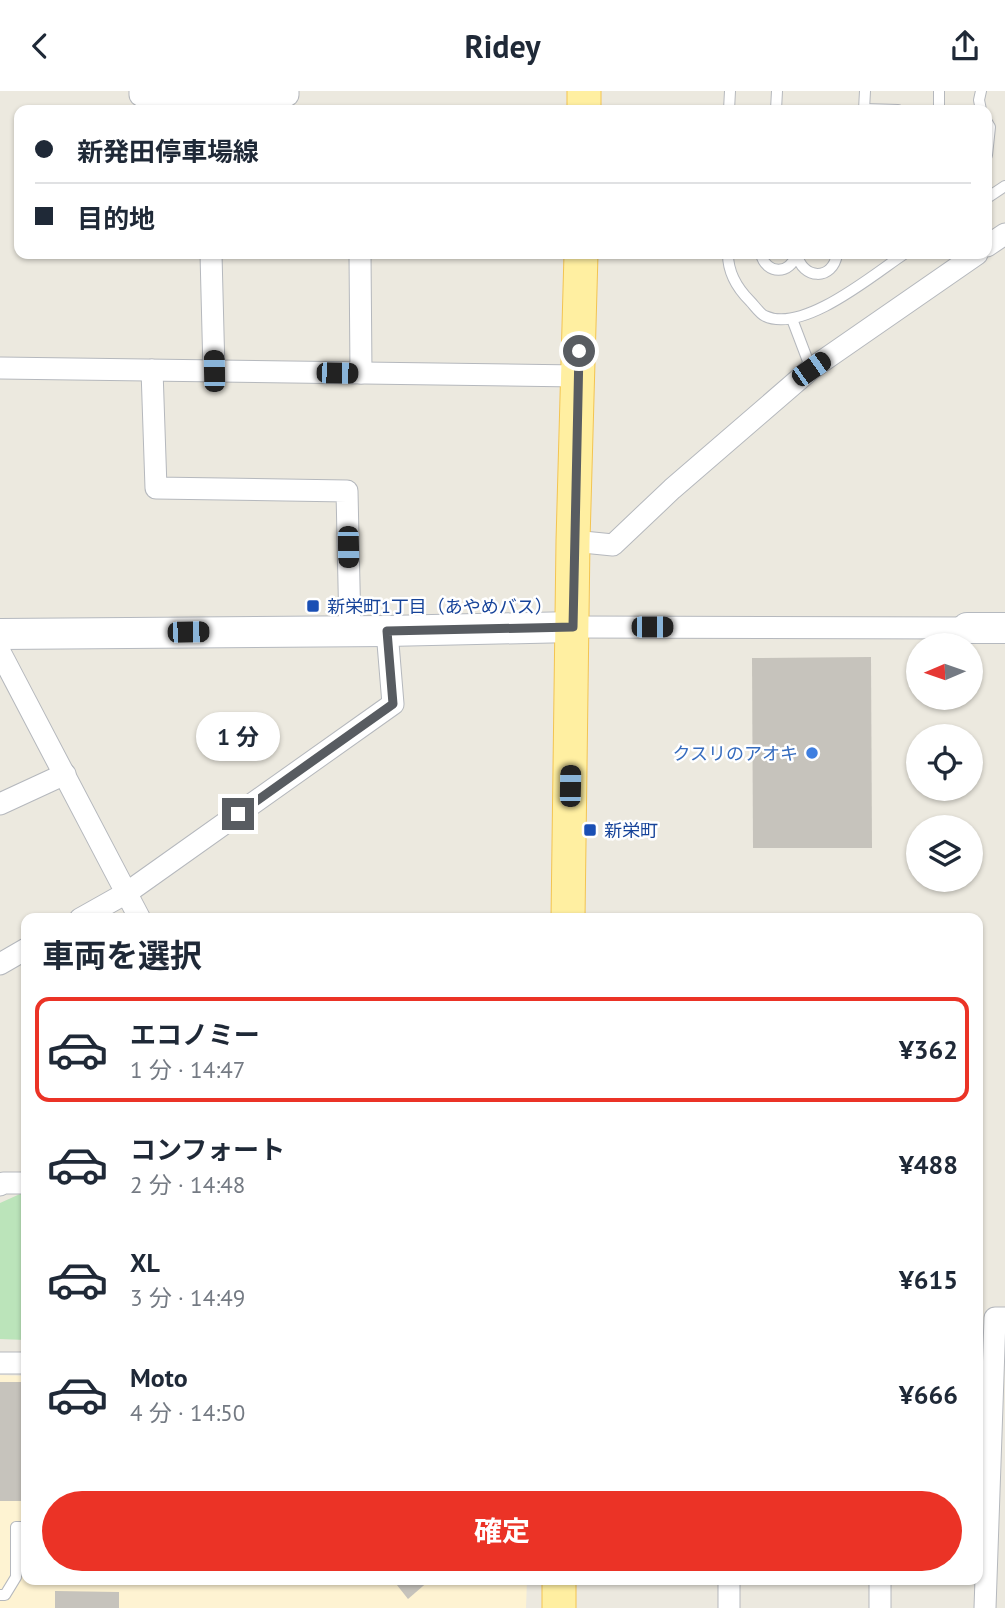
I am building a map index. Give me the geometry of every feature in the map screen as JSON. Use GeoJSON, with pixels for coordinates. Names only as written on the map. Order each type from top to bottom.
{"type":"FeatureCollection","features":[{"type":"Feature","properties":{"kind":"main road"},"geometry":{"type":"LineString","coordinates":[[568,913],[573,541],[581,259]]}},
{"type":"Feature","properties":{"kind":"main road"},"geometry":{"type":"LineString","coordinates":[[559,1585],[559,1608]]}},
{"type":"Feature","properties":{"kind":"street"},"geometry":{"type":"LineString","coordinates":[[140,91],[140,95],[288,95],[288,91]]}},
{"type":"Feature","properties":{"kind":"street"},"geometry":{"type":"LineString","coordinates":[[211,259],[214,371]]}},
{"type":"Feature","properties":{"kind":"street"},"geometry":{"type":"LineString","coordinates":[[360,259],[361,373]]}},
{"type":"Feature","properties":{"kind":"street"},"geometry":{"type":"LineString","coordinates":[[573,541],[613,545],[672,489],[811,369],[970,259]]}},
{"type":"Feature","properties":{"kind":"street"},"geometry":{"type":"LineString","coordinates":[[0,368],[578,376]]}},
{"type":"Feature","properties":{"kind":"street"},"geometry":{"type":"LineString","coordinates":[[152,370],[156,488],[347,491],[350,631]]}},
{"type":"Feature","properties":{"kind":"street"},"geometry":{"type":"LineString","coordinates":[[0,634],[573,627],[1005,628]]}},
{"type":"Feature","properties":{"kind":"street"},"geometry":{"type":"LineString","coordinates":[[91,913],[128,892],[393,704],[387,631]]}},
{"type":"Feature","properties":{"kind":"street"},"geometry":{"type":"LineString","coordinates":[[0,652],[137,913]]}},
{"type":"Feature","properties":{"kind":"street"},"geometry":{"type":"LineString","coordinates":[[0,804],[65,774]]}},
{"type":"Feature","properties":{"kind":"street"},"geometry":{"type":"LineString","coordinates":[[0,964],[21,952]]}},
{"type":"Feature","properties":{"kind":"street"},"geometry":{"type":"LineString","coordinates":[[0,1185],[21,1183]]}},
{"type":"Feature","properties":{"kind":"street"},"geometry":{"type":"LineString","coordinates":[[985,1608],[983,1529],[995,1318],[1005,1318]]}},
{"type":"Feature","properties":{"kind":"street"},"geometry":{"type":"LineString","coordinates":[[0,1363],[21,1363]]}},
{"type":"Feature","properties":{"kind":"street"},"geometry":{"type":"LineString","coordinates":[[729,1585],[729,1608]]}},
{"type":"Feature","properties":{"kind":"street"},"geometry":{"type":"LineString","coordinates":[[880,1585],[880,1608]]}},
{"type":"Feature","properties":{"kind":"lane"},"geometry":{"type":"LineString","coordinates":[[728,259],[737,288],[765,316],[792,319],[823,308],[896,259]]}},
{"type":"Feature","properties":{"kind":"lane"},"geometry":{"type":"LineString","coordinates":[[762,259],[768,267],[776,270],[790,266],[794,259]]}},
{"type":"Feature","properties":{"kind":"lane"},"geometry":{"type":"LineString","coordinates":[[798,259],[805,270],[813,274],[823,273],[831,268],[835,259]]}},
{"type":"Feature","properties":{"kind":"lane"},"geometry":{"type":"LineString","coordinates":[[792,319],[811,369]]}},
{"type":"Feature","properties":{"kind":"lane"},"geometry":{"type":"LineString","coordinates":[[6,1608],[3,1595],[16,1577],[16,1527],[21,1527]]}},
{"type":"Feature","properties":{"kind":"shaded area"},"geometry":{"type":"Polygon","coordinates":[[[0,1375],[21,1376],[21,1585],[527,1585],[526,1608],[0,1608],[0,1375]]]}},
{"type":"Feature","properties":{"kind":"green space"},"geometry":{"type":"Polygon","coordinates":[[[21,1194],[21,1340],[0,1339],[0,1203],[21,1194]]]}},
{"type":"Feature","properties":{"kind":"building","name":"クスリのアオキ"},"geometry":{"type":"Polygon","coordinates":[[[871,657],[872,848],[753,848],[752,658],[871,657]]]}},
{"type":"Feature","properties":{"kind":"building"},"geometry":{"type":"Polygon","coordinates":[[[0,1382],[21,1382],[21,1501],[0,1501],[0,1382]]]}},
{"type":"Feature","properties":{"kind":"building"},"geometry":{"type":"Polygon","coordinates":[[[397,1585],[424,1585],[408,1599],[397,1585]]]}},
{"type":"Feature","properties":{"kind":"building"},"geometry":{"type":"Polygon","coordinates":[[[55,1591],[119,1592],[119,1608],[55,1608],[55,1591]]]}},
{"type":"Feature","properties":{"kind":"place","name":"新栄町1丁目（あやめバス）"},"geometry":{"type":"Point","coordinates":[313,606]}},
{"type":"Feature","properties":{"kind":"place","name":"クスリのアオキ"},"geometry":{"type":"Point","coordinates":[812,753]}},
{"type":"Feature","properties":{"kind":"place","name":"新栄町"},"geometry":{"type":"Point","coordinates":[590,830]}},
{"type":"Feature","properties":{"kind":"route"},"geometry":{"type":"LineString","coordinates":[[238,814],[393,704],[387,631],[573,627],[579,351]]}}]}
